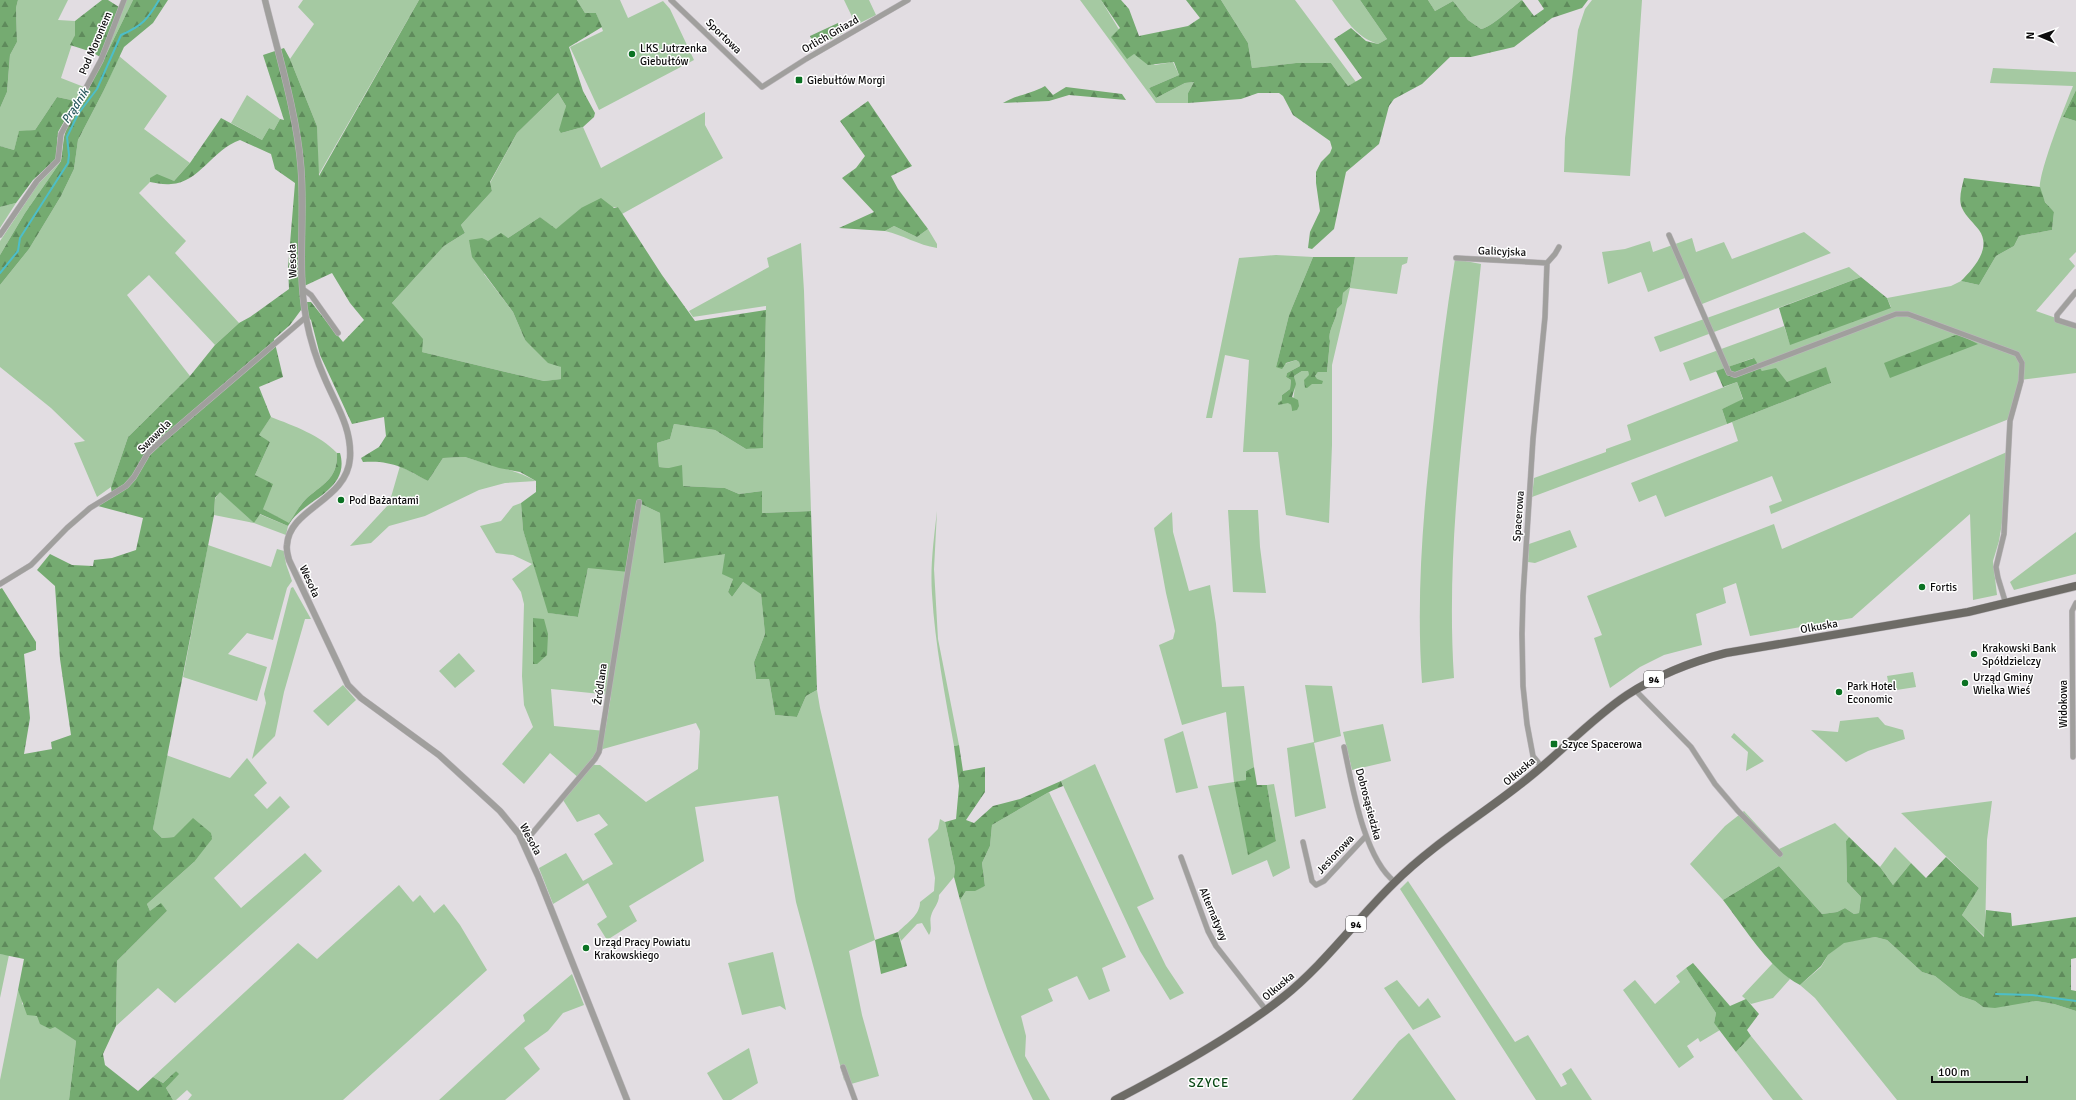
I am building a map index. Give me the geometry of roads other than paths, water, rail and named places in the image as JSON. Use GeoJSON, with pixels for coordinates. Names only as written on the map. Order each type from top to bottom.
{"type":"FeatureCollection","features":[{"type":"Feature","properties":{"kind":"main road","name":"94"},"geometry":{"type":"LineString","coordinates":[[2006,604],[2076,586]]}},
{"type":"Feature","properties":{"kind":"main road","name":"Olkuska"},"geometry":{"type":"LineString","coordinates":[[1115,1100],[1224,1038],[1283,998],[1319,965],[1395,882],[1419,861],[1521,784],[1598,718],[1635,690],[1674,669],[1702,659],[1726,653],[2006,604]]}},
{"type":"Feature","properties":{"kind":"street","name":"Pod Moroniem"},"geometry":{"type":"LineString","coordinates":[[0,235],[37,182],[58,160],[61,134],[101,60],[124,0]]}},
{"type":"Feature","properties":{"kind":"street","name":"Wesoła"},"geometry":{"type":"LineString","coordinates":[[265,0],[298,136],[303,185],[301,256],[306,317],[314,351],[325,380],[344,416],[349,436],[350,458],[344,480],[332,494],[306,514],[294,527],[286,545],[289,560],[299,585],[329,642],[345,682],[361,698],[439,755],[500,811],[513,825],[524,843],[627,1100]]}},
{"type":"Feature","properties":{"kind":"street","name":"Sportowa"},"geometry":{"type":"LineString","coordinates":[[671,0],[762,87]]}},
{"type":"Feature","properties":{"kind":"street","name":"Orlich Gniazd"},"geometry":{"type":"LineString","coordinates":[[762,87],[806,59],[908,0]]}},
{"type":"Feature","properties":{"kind":"street"},"geometry":{"type":"LineString","coordinates":[[1669,235],[1729,373],[1735,375],[1896,314],[1908,314],[2017,354],[2022,363],[2021,382],[2010,421],[2008,484],[2004,534],[1996,567],[2006,604]]}},
{"type":"Feature","properties":{"kind":"street"},"geometry":{"type":"LineString","coordinates":[[1548,261],[1559,247]]}},
{"type":"Feature","properties":{"kind":"street","name":"Galicyjska"},"geometry":{"type":"LineString","coordinates":[[1456,258],[1490,261],[1548,261]]}},
{"type":"Feature","properties":{"kind":"street","name":"Spacerowa"},"geometry":{"type":"LineString","coordinates":[[1541,766],[1533,756],[1527,724],[1523,686],[1522,634],[1533,439],[1544,332],[1548,261]]}},
{"type":"Feature","properties":{"kind":"street"},"geometry":{"type":"LineString","coordinates":[[304,290],[311,295],[338,333]]}},
{"type":"Feature","properties":{"kind":"street"},"geometry":{"type":"LineString","coordinates":[[2076,292],[2058,311],[2057,320],[2076,326]]}},
{"type":"Feature","properties":{"kind":"street","name":"Swawola"},"geometry":{"type":"LineString","coordinates":[[0,584],[32,565],[67,528],[90,508],[126,486],[134,477],[148,453],[160,441],[306,317]]}},
{"type":"Feature","properties":{"kind":"street","name":"Źródlana"},"geometry":{"type":"LineString","coordinates":[[524,843],[595,760],[599,752],[639,502]]}},
{"type":"Feature","properties":{"kind":"street","name":"Widokowa"},"geometry":{"type":"LineString","coordinates":[[2073,757],[2072,611],[2076,603]]}},
{"type":"Feature","properties":{"kind":"street"},"geometry":{"type":"LineString","coordinates":[[1635,690],[1691,747],[1715,784],[1738,811],[1780,854]]}},
{"type":"Feature","properties":{"kind":"street","name":"Dobrosąsiedzka"},"geometry":{"type":"LineString","coordinates":[[1344,747],[1368,844],[1386,873],[1395,882]]}},
{"type":"Feature","properties":{"kind":"street","name":"Jesionowa"},"geometry":{"type":"LineString","coordinates":[[1302,842],[1312,881],[1316,885],[1324,881],[1366,836]]}},
{"type":"Feature","properties":{"kind":"street","name":"Alternatywy"},"geometry":{"type":"LineString","coordinates":[[1181,858],[1208,931],[1216,946],[1266,1010]]}},
{"type":"Feature","properties":{"kind":"street"},"geometry":{"type":"LineString","coordinates":[[843,1067],[855,1100]]}},
{"type":"Feature","properties":{"kind":"waterway","name":"Prądnik"},"geometry":{"type":"LineString","coordinates":[[0,273],[18,251],[20,238],[68,163],[69,155],[67,137],[78,114],[97,89],[121,35],[144,21],[159,0]]}},
{"type":"Feature","properties":{"kind":"waterway"},"geometry":{"type":"LineString","coordinates":[[1996,994],[2032,995],[2076,1001]]}},
{"type":"Feature","properties":{"kind":"place","name":"LKS Jutrzenka Giebułtów"},"geometry":{"type":"Point","coordinates":[632,54]}},
{"type":"Feature","properties":{"kind":"place","name":"Giebułtów Morgi"},"geometry":{"type":"Point","coordinates":[799,80]}},
{"type":"Feature","properties":{"kind":"place","name":"Pod Bażantami"},"geometry":{"type":"Point","coordinates":[341,500]}},
{"type":"Feature","properties":{"kind":"place","name":"Fortis"},"geometry":{"type":"Point","coordinates":[1922,587]}},
{"type":"Feature","properties":{"kind":"place","name":"Krakowski Bank Spółdzielczy"},"geometry":{"type":"Point","coordinates":[1974,654]}},
{"type":"Feature","properties":{"kind":"place","name":"Urząd Gminy Wielka Wieś"},"geometry":{"type":"Point","coordinates":[1965,683]}},
{"type":"Feature","properties":{"kind":"place","name":"Park Hotel Economic"},"geometry":{"type":"Point","coordinates":[1839,692]}},
{"type":"Feature","properties":{"kind":"place","name":"Szyce Spacerowa"},"geometry":{"type":"Point","coordinates":[1554,744]}},
{"type":"Feature","properties":{"kind":"place","name":"Urząd Pracy Powiatu Krakowskiego"},"geometry":{"type":"Point","coordinates":[586,948]}},
{"type":"Feature","properties":{"kind":"district","name":"SZYCE"},"geometry":{"type":"Point","coordinates":[1209,1082]}}]}
